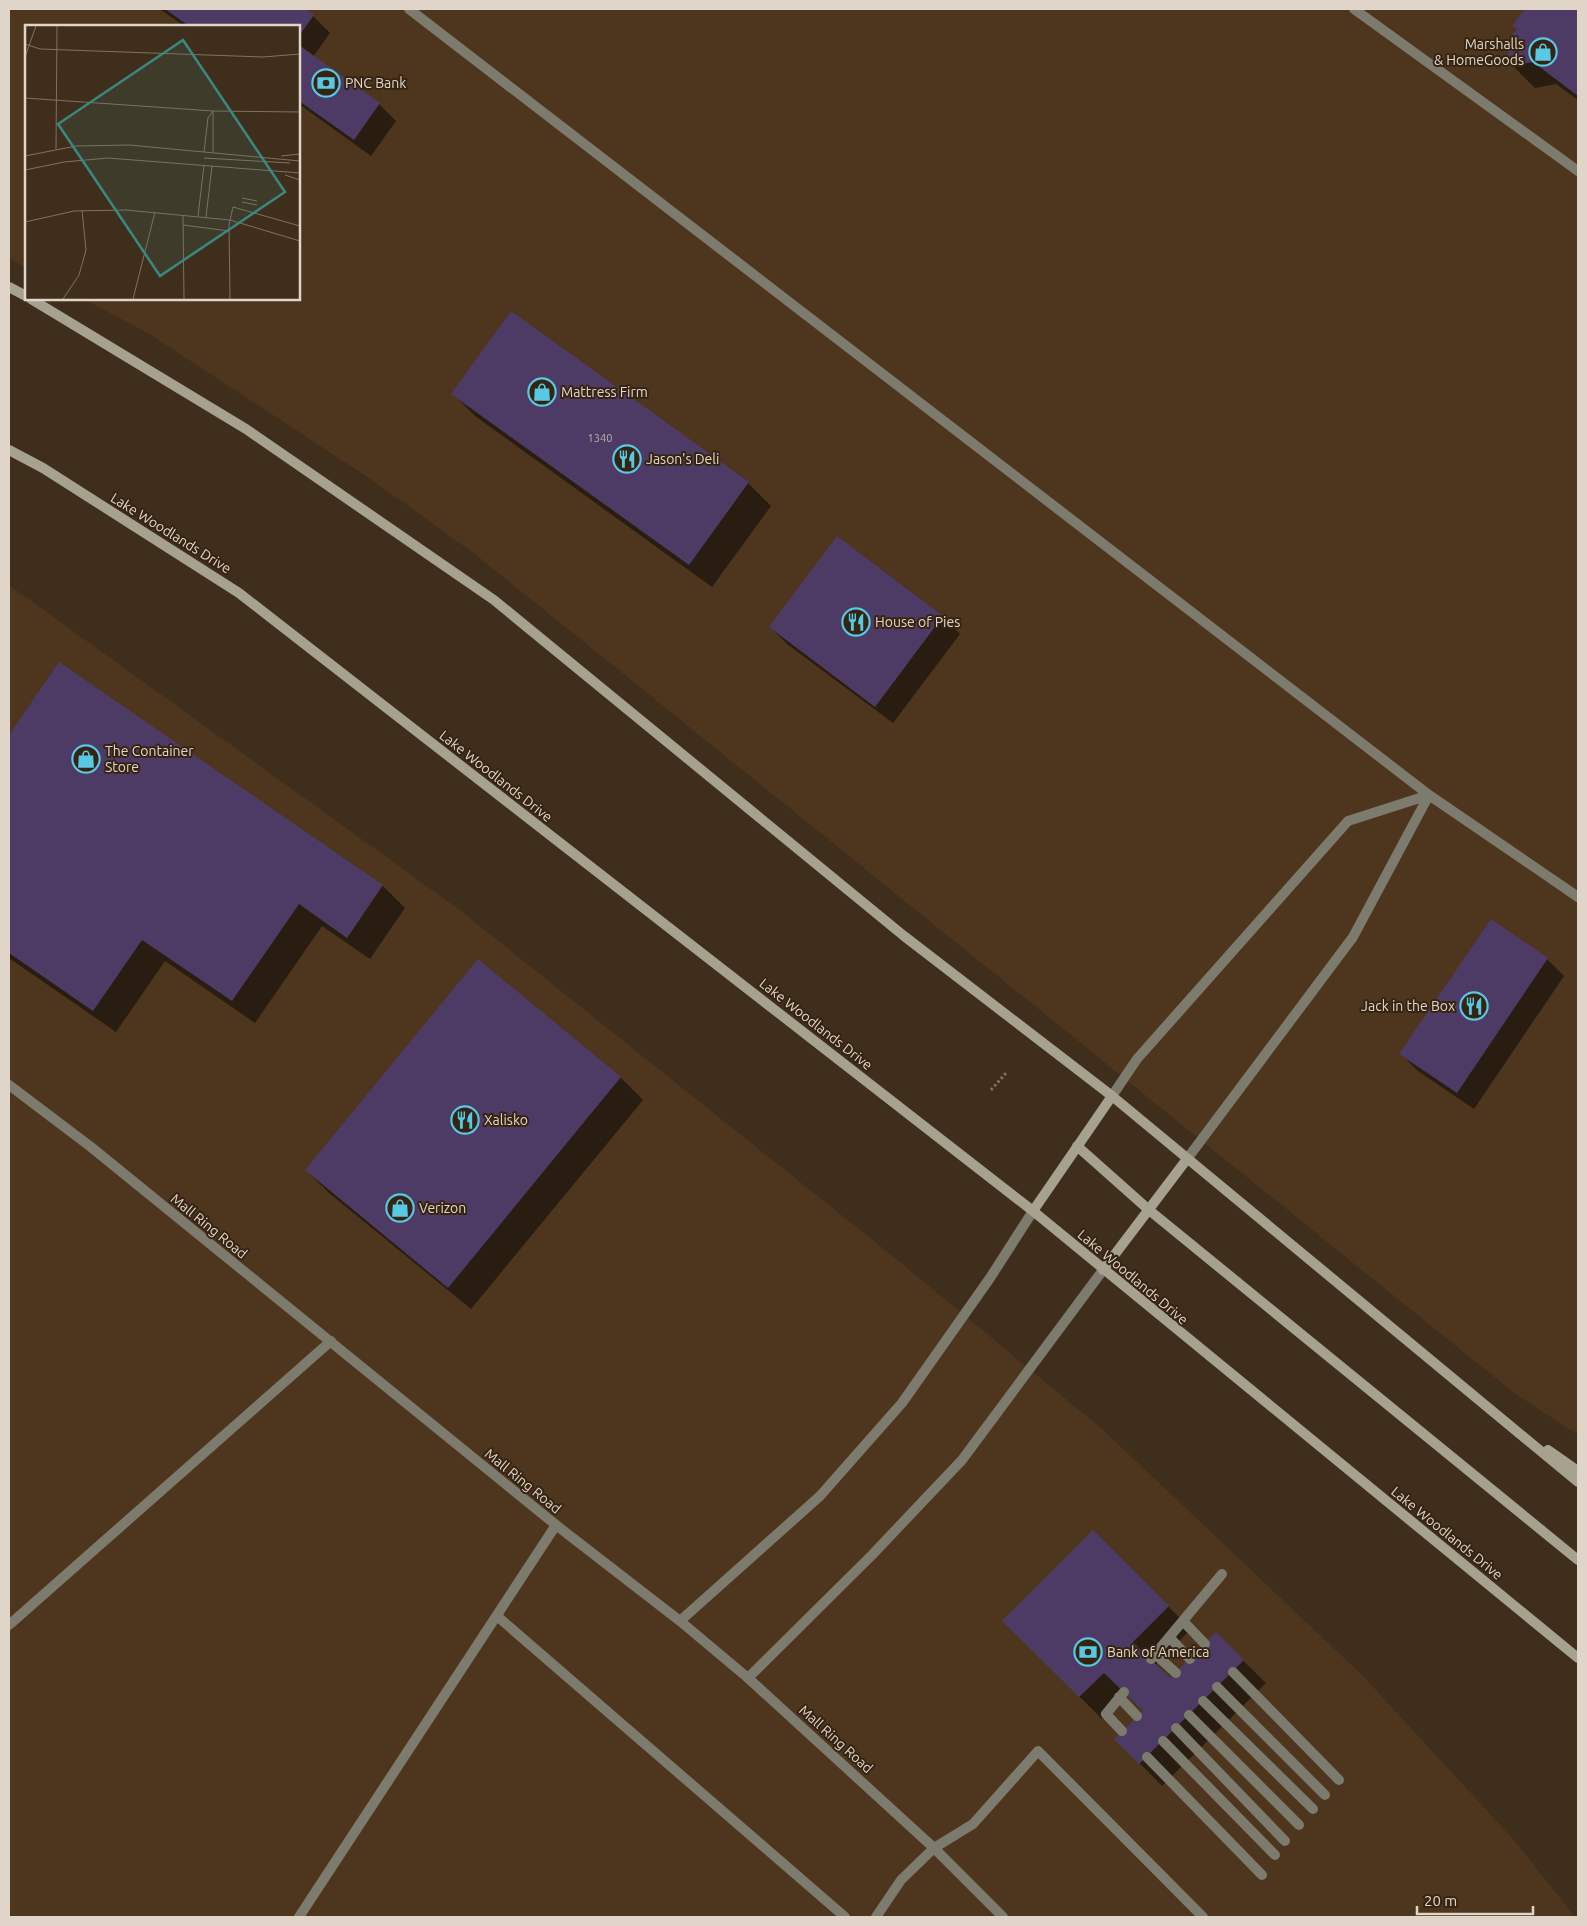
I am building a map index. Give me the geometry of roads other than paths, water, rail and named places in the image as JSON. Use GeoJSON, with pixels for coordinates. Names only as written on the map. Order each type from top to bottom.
{"type":"FeatureCollection","features":[{"type":"Feature","properties":{"kind":"main road"},"geometry":{"type":"LineString","coordinates":[[9,287],[25,295]]}},
{"type":"Feature","properties":{"kind":"main road"},"geometry":{"type":"LineString","coordinates":[[33,300],[246,429],[494,600],[904,936],[1112,1096],[1578,1482]]}},
{"type":"Feature","properties":{"kind":"main road","name":"Lake Woodlands Drive"},"geometry":{"type":"LineString","coordinates":[[9,450],[43,468],[239,593],[1033,1211],[1578,1658]]}},
{"type":"Feature","properties":{"kind":"main road"},"geometry":{"type":"LineString","coordinates":[[1033,1211],[1112,1096]]}},
{"type":"Feature","properties":{"kind":"main road"},"geometry":{"type":"LineString","coordinates":[[1077,1146],[1149,1210],[1578,1560]]}},
{"type":"Feature","properties":{"kind":"main road"},"geometry":{"type":"LineString","coordinates":[[1103,1270],[1187,1159]]}},
{"type":"Feature","properties":{"kind":"main road"},"geometry":{"type":"LineString","coordinates":[[1490,1410],[1578,1471]]}},
{"type":"Feature","properties":{"kind":"street"},"geometry":{"type":"LineString","coordinates":[[409,9],[1429,795],[1578,897]]}},
{"type":"Feature","properties":{"kind":"street"},"geometry":{"type":"LineString","coordinates":[[1354,9],[1578,172]]}},
{"type":"Feature","properties":{"kind":"street"},"geometry":{"type":"LineString","coordinates":[[1112,1096],[1137,1059],[1348,821],[1429,795]]}},
{"type":"Feature","properties":{"kind":"street"},"geometry":{"type":"LineString","coordinates":[[1187,1159],[1353,937],[1429,795]]}},
{"type":"Feature","properties":{"kind":"street","name":"Mall Ring Road"},"geometry":{"type":"LineString","coordinates":[[9,1086],[91,1147],[556,1525],[680,1621],[748,1678],[934,1848],[1003,1917]]}},
{"type":"Feature","properties":{"kind":"street"},"geometry":{"type":"LineString","coordinates":[[680,1621],[820,1496],[902,1402],[990,1278],[1033,1211]]}},
{"type":"Feature","properties":{"kind":"street"},"geometry":{"type":"LineString","coordinates":[[748,1678],[872,1555],[962,1460],[1103,1270]]}},
{"type":"Feature","properties":{"kind":"street"},"geometry":{"type":"LineString","coordinates":[[9,1625],[332,1341]]}},
{"type":"Feature","properties":{"kind":"street"},"geometry":{"type":"LineString","coordinates":[[299,1917],[556,1525]]}},
{"type":"Feature","properties":{"kind":"street"},"geometry":{"type":"LineString","coordinates":[[1176,1673],[1153,1656],[1222,1574]]}},
{"type":"Feature","properties":{"kind":"street"},"geometry":{"type":"LineString","coordinates":[[497,1616],[845,1917]]}},
{"type":"Feature","properties":{"kind":"street"},"geometry":{"type":"LineString","coordinates":[[1183,1621],[1205,1644]]}},
{"type":"Feature","properties":{"kind":"street"},"geometry":{"type":"LineString","coordinates":[[1169,1637],[1190,1659]]}},
{"type":"Feature","properties":{"kind":"street"},"geometry":{"type":"LineString","coordinates":[[1232,1672],[1339,1780]]}},
{"type":"Feature","properties":{"kind":"street"},"geometry":{"type":"LineString","coordinates":[[1217,1687],[1325,1795]]}},
{"type":"Feature","properties":{"kind":"street"},"geometry":{"type":"LineString","coordinates":[[1122,1731],[1106,1714],[1121,1694],[1137,1716]]}},
{"type":"Feature","properties":{"kind":"street"},"geometry":{"type":"LineString","coordinates":[[1203,1700],[1313,1809]]}},
{"type":"Feature","properties":{"kind":"street"},"geometry":{"type":"LineString","coordinates":[[1188,1715],[1299,1825]]}},
{"type":"Feature","properties":{"kind":"street"},"geometry":{"type":"LineString","coordinates":[[1176,1728],[1285,1842]]}},
{"type":"Feature","properties":{"kind":"street"},"geometry":{"type":"LineString","coordinates":[[1163,1742],[1275,1855]]}},
{"type":"Feature","properties":{"kind":"street"},"geometry":{"type":"LineString","coordinates":[[876,1917],[901,1880],[934,1848],[973,1824],[1038,1751],[1203,1917]]}},
{"type":"Feature","properties":{"kind":"street"},"geometry":{"type":"LineString","coordinates":[[1147,1756],[1262,1875]]}},
{"type":"Feature","properties":{"kind":"place","name":"Marshalls & HomeGoods"},"geometry":{"type":"Point","coordinates":[1543,52]}},
{"type":"Feature","properties":{"kind":"place","name":"PNC Bank"},"geometry":{"type":"Point","coordinates":[326,83]}},
{"type":"Feature","properties":{"kind":"place","name":"Mattress Firm"},"geometry":{"type":"Point","coordinates":[542,392]}},
{"type":"Feature","properties":{"kind":"place","name":"Jason's Deli"},"geometry":{"type":"Point","coordinates":[627,459]}},
{"type":"Feature","properties":{"kind":"place","name":"House of Pies"},"geometry":{"type":"Point","coordinates":[856,622]}},
{"type":"Feature","properties":{"kind":"place","name":"The Container Store"},"geometry":{"type":"Point","coordinates":[86,759]}},
{"type":"Feature","properties":{"kind":"place","name":"Jack in the Box"},"geometry":{"type":"Point","coordinates":[1474,1006]}},
{"type":"Feature","properties":{"kind":"place","name":"Xalisko"},"geometry":{"type":"Point","coordinates":[465,1120]}},
{"type":"Feature","properties":{"kind":"place","name":"Verizon"},"geometry":{"type":"Point","coordinates":[400,1208]}},
{"type":"Feature","properties":{"kind":"place","name":"Bank of America"},"geometry":{"type":"Point","coordinates":[1088,1652]}}]}
